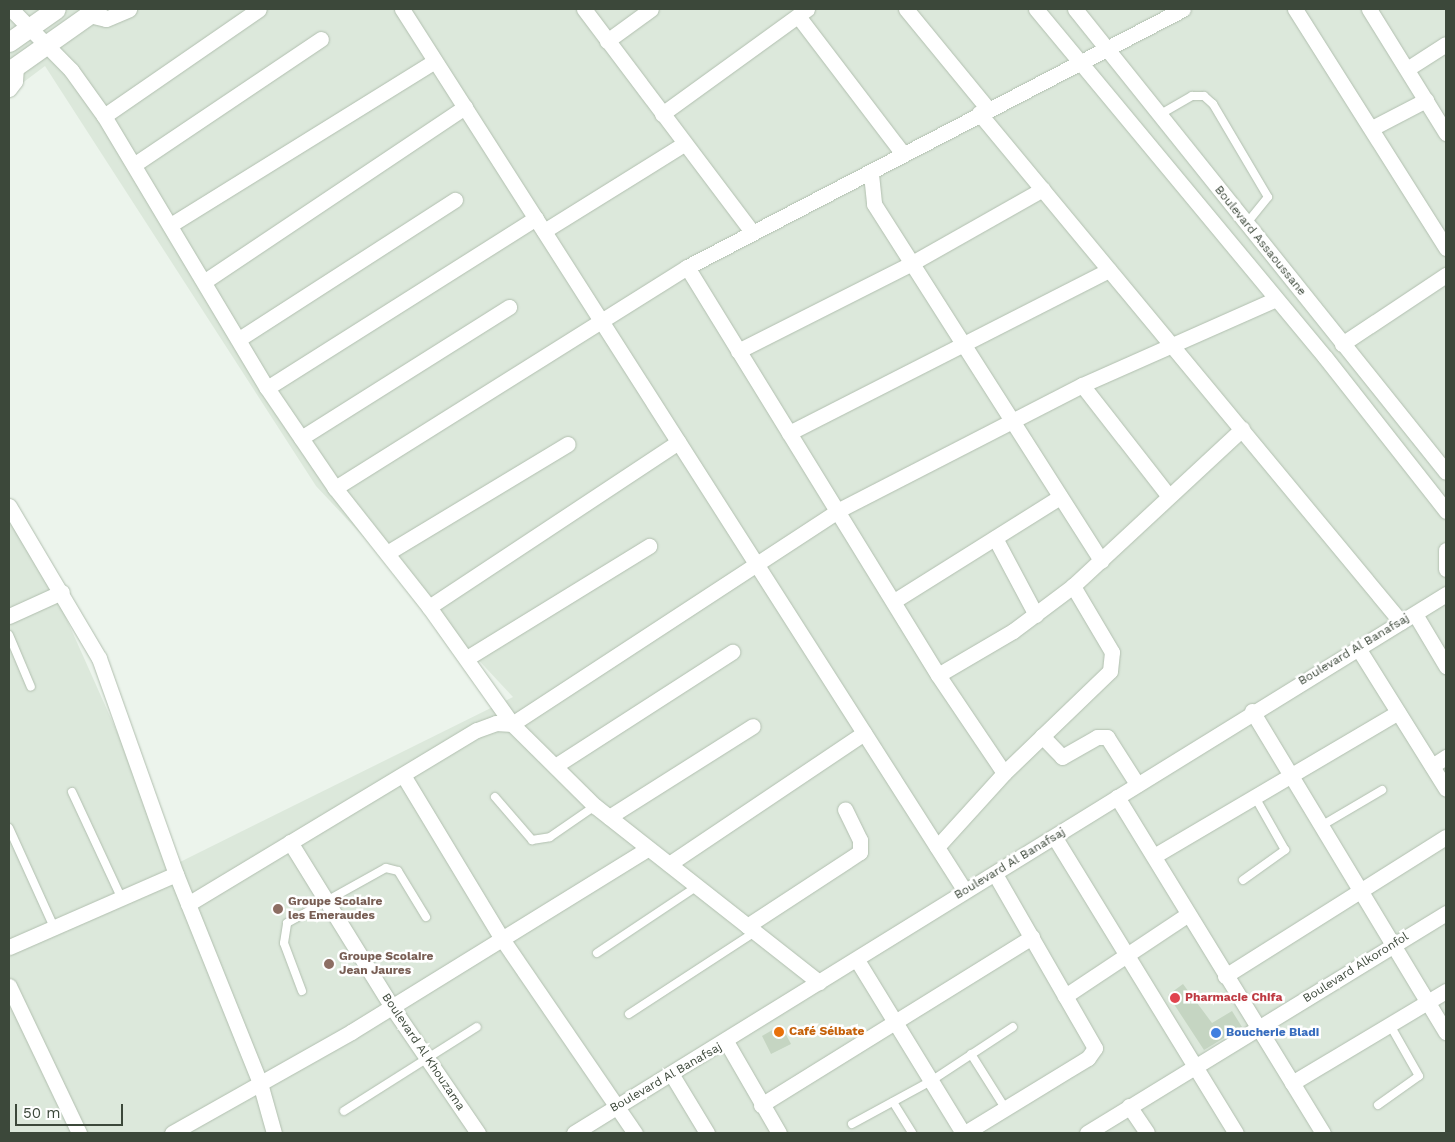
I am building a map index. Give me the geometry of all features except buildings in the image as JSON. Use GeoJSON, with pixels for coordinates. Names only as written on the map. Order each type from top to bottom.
{"type":"FeatureCollection","features":[{"type":"Feature","properties":{"kind":"street"},"geometry":{"type":"LineString","coordinates":[[11,9],[48,45],[104,116],[172,224],[267,388],[335,488],[429,607],[512,724],[595,806],[696,887],[820,982]]}},
{"type":"Feature","properties":{"kind":"street"},"geometry":{"type":"LineString","coordinates":[[9,42],[56,9]]}},
{"type":"Feature","properties":{"kind":"street"},"geometry":{"type":"LineString","coordinates":[[9,89],[15,81],[12,69],[93,12],[106,19],[129,9]]}},
{"type":"Feature","properties":{"kind":"street"},"geometry":{"type":"LineString","coordinates":[[104,116],[259,9]]}},
{"type":"Feature","properties":{"kind":"street"},"geometry":{"type":"LineString","coordinates":[[402,9],[965,891]]}},
{"type":"Feature","properties":{"kind":"street"},"geometry":{"type":"LineString","coordinates":[[584,9],[662,114],[682,145],[752,232]]}},
{"type":"Feature","properties":{"kind":"street"},"geometry":{"type":"LineString","coordinates":[[608,42],[651,9]]}},
{"type":"Feature","properties":{"kind":"street"},"geometry":{"type":"LineString","coordinates":[[906,9],[1043,189],[1401,622]]}},
{"type":"Feature","properties":{"kind":"street","name":"Boulevard Assaoussane"},"geometry":{"type":"LineString","coordinates":[[1036,9],[1276,299],[1446,511]]}},
{"type":"Feature","properties":{"kind":"street","name":"Boulevard Assaoussane"},"geometry":{"type":"LineString","coordinates":[[1075,9],[1158,115],[1446,472]]}},
{"type":"Feature","properties":{"kind":"street"},"geometry":{"type":"LineString","coordinates":[[335,488],[687,267],[752,232],[871,174],[983,111],[1081,63],[1184,9]]}},
{"type":"Feature","properties":{"kind":"street"},"geometry":{"type":"LineString","coordinates":[[1295,9],[1372,128],[1446,248]]}},
{"type":"Feature","properties":{"kind":"street"},"geometry":{"type":"LineString","coordinates":[[1373,10],[1446,133]]}},
{"type":"Feature","properties":{"kind":"street"},"geometry":{"type":"LineString","coordinates":[[662,114],[803,12],[904,154]]}},
{"type":"Feature","properties":{"kind":"street"},"geometry":{"type":"LineString","coordinates":[[135,164],[321,39]]}},
{"type":"Feature","properties":{"kind":"street"},"geometry":{"type":"LineString","coordinates":[[1407,69],[1446,44]]}},
{"type":"Feature","properties":{"kind":"street"},"geometry":{"type":"LineString","coordinates":[[172,224],[435,60]]}},
{"type":"Feature","properties":{"kind":"street"},"geometry":{"type":"LineString","coordinates":[[1372,128],[1426,100]]}},
{"type":"Feature","properties":{"kind":"street"},"geometry":{"type":"LineString","coordinates":[[205,281],[465,107]]}},
{"type":"Feature","properties":{"kind":"street"},"geometry":{"type":"LineString","coordinates":[[267,388],[540,225],[682,145]]}},
{"type":"Feature","properties":{"kind":"street"},"geometry":{"type":"LineString","coordinates":[[871,174],[874,204],[1101,561]]}},
{"type":"Feature","properties":{"kind":"street"},"geometry":{"type":"LineString","coordinates":[[738,350],[912,263],[1043,189]]}},
{"type":"Feature","properties":{"kind":"street"},"geometry":{"type":"LineString","coordinates":[[238,339],[455,200]]}},
{"type":"Feature","properties":{"kind":"street"},"geometry":{"type":"LineString","coordinates":[[687,267],[839,510],[938,675],[1004,773]]}},
{"type":"Feature","properties":{"kind":"street"},"geometry":{"type":"LineString","coordinates":[[789,432],[1109,270]]}},
{"type":"Feature","properties":{"kind":"street"},"geometry":{"type":"LineString","coordinates":[[1342,344],[1446,275]]}},
{"type":"Feature","properties":{"kind":"street"},"geometry":{"type":"LineString","coordinates":[[188,904],[477,730],[496,723],[512,724],[757,566],[839,510],[1082,385],[1276,299]]}},
{"type":"Feature","properties":{"kind":"street"},"geometry":{"type":"LineString","coordinates":[[301,438],[509,307]]}},
{"type":"Feature","properties":{"kind":"street"},"geometry":{"type":"LineString","coordinates":[[1082,385],[1168,495]]}},
{"type":"Feature","properties":{"kind":"street"},"geometry":{"type":"LineString","coordinates":[[938,675],[1036,615],[1073,586],[1168,495],[1242,429]]}},
{"type":"Feature","properties":{"kind":"street"},"geometry":{"type":"LineString","coordinates":[[429,607],[678,442]]}},
{"type":"Feature","properties":{"kind":"street"},"geometry":{"type":"LineString","coordinates":[[387,553],[568,444]]}},
{"type":"Feature","properties":{"kind":"street"},"geometry":{"type":"LineString","coordinates":[[894,601],[1060,497]]}},
{"type":"Feature","properties":{"kind":"street"},"geometry":{"type":"LineString","coordinates":[[9,506],[62,592],[99,658],[176,874],[260,1083],[274,1133]]}},
{"type":"Feature","properties":{"kind":"street"},"geometry":{"type":"LineString","coordinates":[[995,538],[1036,615]]}},
{"type":"Feature","properties":{"kind":"street"},"geometry":{"type":"LineString","coordinates":[[467,658],[649,546]]}},
{"type":"Feature","properties":{"kind":"street"},"geometry":{"type":"LineString","coordinates":[[1446,550],[1446,569]]}},
{"type":"Feature","properties":{"kind":"street"},"geometry":{"type":"LineString","coordinates":[[937,847],[1004,773],[1113,664],[1112,652],[1073,586]]}},
{"type":"Feature","properties":{"kind":"street"},"geometry":{"type":"LineString","coordinates":[[9,616],[62,592]]}},
{"type":"Feature","properties":{"kind":"street","name":"Boulevard Al Banafsaj"},"geometry":{"type":"LineString","coordinates":[[574,1133],[727,1043],[965,891],[1055,838],[1252,711],[1446,594]]}},
{"type":"Feature","properties":{"kind":"street"},"geometry":{"type":"LineString","coordinates":[[1415,614],[1446,666]]}},
{"type":"Feature","properties":{"kind":"street"},"geometry":{"type":"LineString","coordinates":[[1358,648],[1446,789]]}},
{"type":"Feature","properties":{"kind":"street"},"geometry":{"type":"LineString","coordinates":[[555,766],[732,652]]}},
{"type":"Feature","properties":{"kind":"street"},"geometry":{"type":"LineString","coordinates":[[1252,711],[1359,891],[1446,1032]]}},
{"type":"Feature","properties":{"kind":"street"},"geometry":{"type":"LineString","coordinates":[[1154,856],[1398,712]]}},
{"type":"Feature","properties":{"kind":"street"},"geometry":{"type":"LineString","coordinates":[[609,817],[753,726]]}},
{"type":"Feature","properties":{"kind":"street"},"geometry":{"type":"LineString","coordinates":[[669,864],[864,733]]}},
{"type":"Feature","properties":{"kind":"street"},"geometry":{"type":"LineString","coordinates":[[1042,736],[1062,757],[1097,737],[1107,737],[1137,784]]}},
{"type":"Feature","properties":{"kind":"street"},"geometry":{"type":"LineString","coordinates":[[1432,766],[1446,758]]}},
{"type":"Feature","properties":{"kind":"street"},"geometry":{"type":"LineString","coordinates":[[403,775],[500,936],[635,1133]]}},
{"type":"Feature","properties":{"kind":"street"},"geometry":{"type":"LineString","coordinates":[[1117,797],[1154,856],[1187,915],[1323,1133]]}},
{"type":"Feature","properties":{"kind":"street"},"geometry":{"type":"LineString","coordinates":[[751,929],[860,852],[860,840],[845,809]]}},
{"type":"Feature","properties":{"kind":"street"},"geometry":{"type":"LineString","coordinates":[[1225,976],[1446,837]]}},
{"type":"Feature","properties":{"kind":"street"},"geometry":{"type":"LineString","coordinates":[[1055,838],[1236,1133]]}},
{"type":"Feature","properties":{"kind":"street","name":"Boulevard Al Khouzama"},"geometry":{"type":"LineString","coordinates":[[290,842],[392,1007],[478,1133]]}},
{"type":"Feature","properties":{"kind":"street"},"geometry":{"type":"LineString","coordinates":[[172,1133],[392,1007],[500,936],[648,849]]}},
{"type":"Feature","properties":{"kind":"street"},"geometry":{"type":"LineString","coordinates":[[9,948],[176,874]]}},
{"type":"Feature","properties":{"kind":"street"},"geometry":{"type":"LineString","coordinates":[[857,960],[964,1133],[1093,1054],[1094,1042],[1065,996],[995,874]]}},
{"type":"Feature","properties":{"kind":"street","name":"Boulevard Alkoronfol"},"geometry":{"type":"LineString","coordinates":[[1087,1133],[1446,913]]}},
{"type":"Feature","properties":{"kind":"street"},"geometry":{"type":"LineString","coordinates":[[1065,996],[1187,915]]}},
{"type":"Feature","properties":{"kind":"street"},"geometry":{"type":"LineString","coordinates":[[761,1105],[1032,937]]}},
{"type":"Feature","properties":{"kind":"street"},"geometry":{"type":"LineString","coordinates":[[9,986],[80,1133]]}},
{"type":"Feature","properties":{"kind":"street"},"geometry":{"type":"LineString","coordinates":[[1292,1083],[1446,991]]}},
{"type":"Feature","properties":{"kind":"street"},"geometry":{"type":"LineString","coordinates":[[727,1043],[761,1105],[779,1133]]}},
{"type":"Feature","properties":{"kind":"street"},"geometry":{"type":"LineString","coordinates":[[672,1075],[707,1133]]}},
{"type":"Feature","properties":{"kind":"street"},"geometry":{"type":"LineString","coordinates":[[1130,1106],[1147,1133]]}},
{"type":"Feature","properties":{"kind":"lane"},"geometry":{"type":"LineString","coordinates":[[1158,115],[1192,96],[1204,96],[1213,104],[1268,198],[1246,224]]}},
{"type":"Feature","properties":{"kind":"lane"},"geometry":{"type":"LineString","coordinates":[[9,636],[31,687]]}},
{"type":"Feature","properties":{"kind":"lane"},"geometry":{"type":"LineString","coordinates":[[1321,826],[1382,790]]}},
{"type":"Feature","properties":{"kind":"lane"},"geometry":{"type":"LineString","coordinates":[[72,792],[122,897]]}},
{"type":"Feature","properties":{"kind":"lane"},"geometry":{"type":"LineString","coordinates":[[495,796],[532,840],[550,837],[595,806]]}},
{"type":"Feature","properties":{"kind":"lane"},"geometry":{"type":"LineString","coordinates":[[1243,880],[1285,850],[1255,797]]}},
{"type":"Feature","properties":{"kind":"lane"},"geometry":{"type":"LineString","coordinates":[[9,828],[54,927]]}},
{"type":"Feature","properties":{"kind":"lane"},"geometry":{"type":"LineString","coordinates":[[302,991],[283,930],[287,923],[392,868],[426,917]]}},
{"type":"Feature","properties":{"kind":"lane"},"geometry":{"type":"LineString","coordinates":[[597,953],[696,887]]}},
{"type":"Feature","properties":{"kind":"lane"},"geometry":{"type":"LineString","coordinates":[[628,1014],[751,929]]}},
{"type":"Feature","properties":{"kind":"lane"},"geometry":{"type":"LineString","coordinates":[[1378,1105],[1419,1076],[1390,1025]]}},
{"type":"Feature","properties":{"kind":"lane"},"geometry":{"type":"LineString","coordinates":[[344,1111],[477,1027]]}},
{"type":"Feature","properties":{"kind":"lane"},"geometry":{"type":"LineString","coordinates":[[852,1124],[931,1081],[1013,1027]]}},
{"type":"Feature","properties":{"kind":"lane"},"geometry":{"type":"LineString","coordinates":[[971,1054],[1005,1108]]}},
{"type":"Feature","properties":{"kind":"lane"},"geometry":{"type":"LineString","coordinates":[[893,1102],[912,1133]]}},
{"type":"Feature","properties":{"kind":"shaded area"},"geometry":{"type":"Polygon","coordinates":[[[9,9],[1446,9],[1446,1133],[9,1133],[9,512],[46,573],[176,864],[513,697],[316,486],[45,66],[9,93],[9,9]]]}},
{"type":"Feature","properties":{"kind":"place","name":"Groupe Scolaire les Emeraudes"},"geometry":{"type":"Point","coordinates":[278,909]}},
{"type":"Feature","properties":{"kind":"place","name":"Groupe Scolaire Jean Jaures"},"geometry":{"type":"Point","coordinates":[329,964]}},
{"type":"Feature","properties":{"kind":"place","name":"Pharmacie Chifa"},"geometry":{"type":"Point","coordinates":[1175,998]}},
{"type":"Feature","properties":{"kind":"place","name":"Café Sélbate"},"geometry":{"type":"Point","coordinates":[779,1032]}},
{"type":"Feature","properties":{"kind":"place","name":"Boucherie Bladi"},"geometry":{"type":"Point","coordinates":[1216,1033]}}]}
